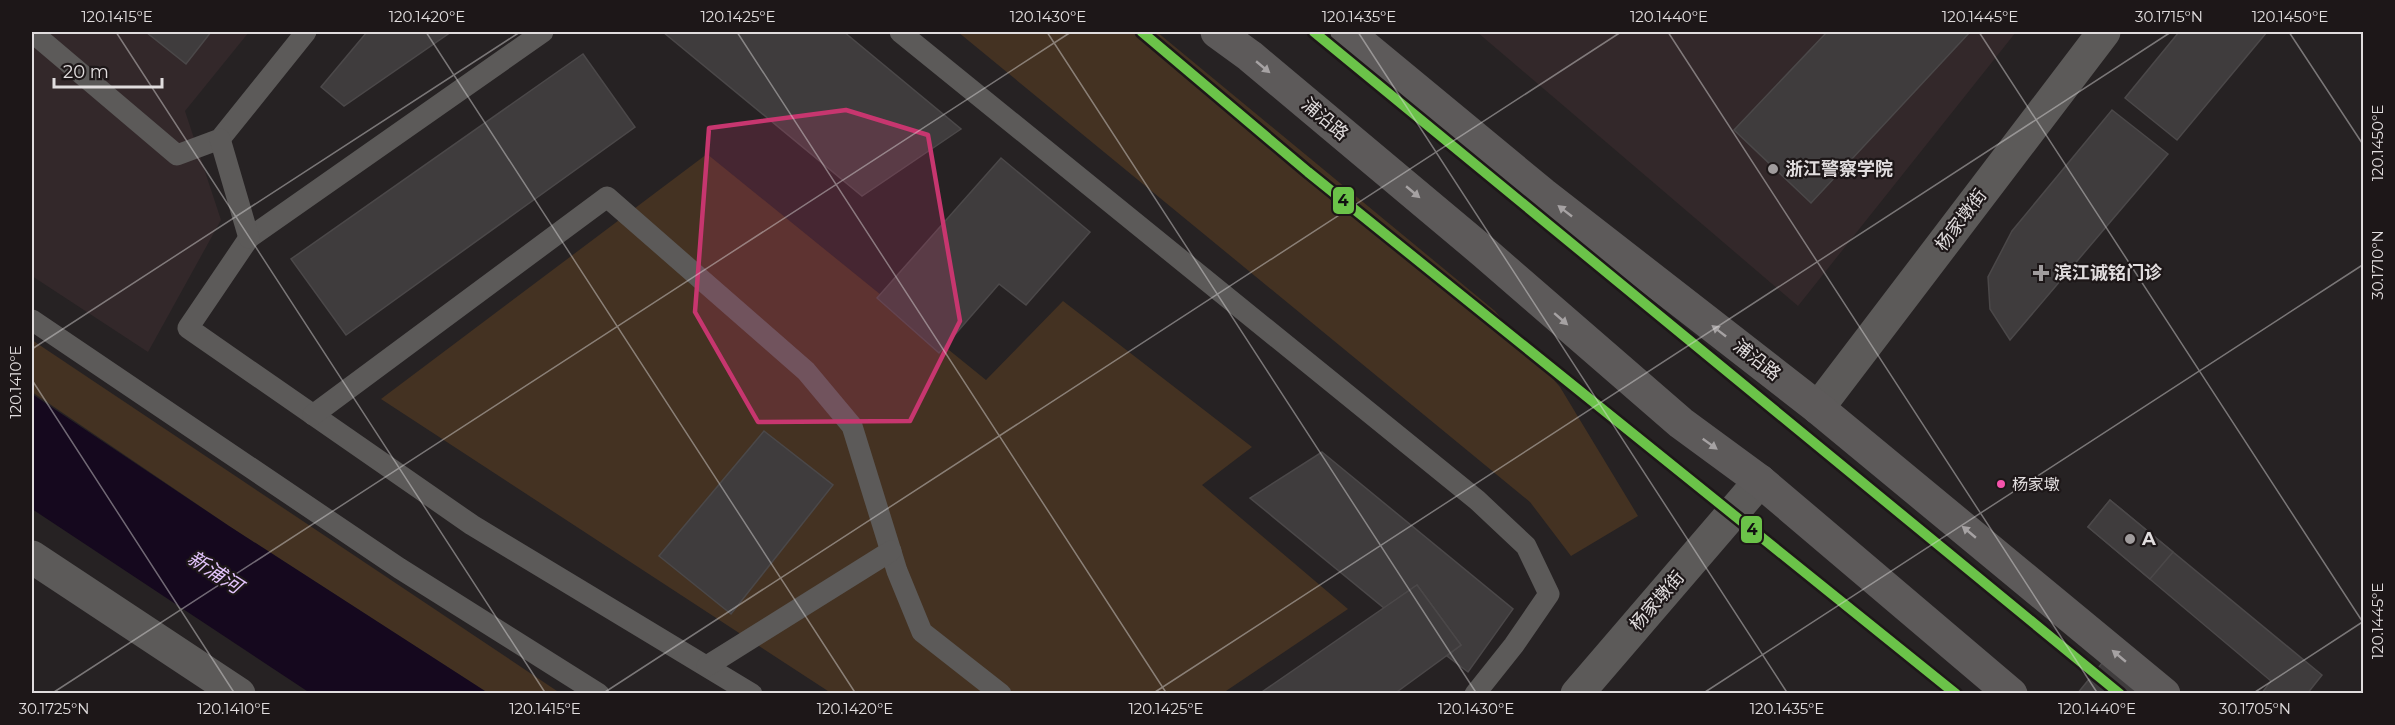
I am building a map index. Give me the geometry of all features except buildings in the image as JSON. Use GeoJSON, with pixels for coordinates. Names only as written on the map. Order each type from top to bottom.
{"type":"FeatureCollection","features":[{"type":"Feature","properties":{"kind":"main road","name":"浦沿路"},"geometry":{"type":"LineString","coordinates":[[1217,32],[1250,56],[1485,253],[1681,423],[1760,481],[2011,693]]}},
{"type":"Feature","properties":{"kind":"main road","name":"浦沿路"},"geometry":{"type":"LineString","coordinates":[[1347,32],[1543,194],[1818,408],[2164,693]]}},
{"type":"Feature","properties":{"kind":"street","name":"杨家墩街"},"geometry":{"type":"LineString","coordinates":[[1818,408],[2104,32]]}},
{"type":"Feature","properties":{"kind":"street","name":"杨家墩街"},"geometry":{"type":"LineString","coordinates":[[1577,693],[1760,481]]}},
{"type":"Feature","properties":{"kind":"street"},"geometry":{"type":"LineString","coordinates":[[32,557],[239,693]]}},
{"type":"Feature","properties":{"kind":"lane"},"geometry":{"type":"LineString","coordinates":[[32,32],[177,155],[220,139],[306,32]]}},
{"type":"Feature","properties":{"kind":"lane"},"geometry":{"type":"LineString","coordinates":[[543,32],[249,238],[188,328],[472,525],[752,693]]}},
{"type":"Feature","properties":{"kind":"lane"},"geometry":{"type":"LineString","coordinates":[[900,32],[1477,500],[1526,546],[1549,594],[1514,645],[1475,693]]}},
{"type":"Feature","properties":{"kind":"lane"},"geometry":{"type":"LineString","coordinates":[[220,139],[249,238]]}},
{"type":"Feature","properties":{"kind":"lane"},"geometry":{"type":"LineString","coordinates":[[313,415],[607,197],[806,371],[852,426],[891,551],[922,633],[1001,693]]}},
{"type":"Feature","properties":{"kind":"lane"},"geometry":{"type":"LineString","coordinates":[[32,320],[399,568],[599,693]]}},
{"type":"Feature","properties":{"kind":"lane"},"geometry":{"type":"LineString","coordinates":[[707,666],[891,551]]}},
{"type":"Feature","properties":{"kind":"highlighted area"},"geometry":{"type":"Polygon","coordinates":[[[846,110],[928,135],[960,321],[910,421],[758,422],[695,312],[709,128],[846,110]]]}},
{"type":"Feature","properties":{"kind":"shaded area"},"geometry":{"type":"Polygon","coordinates":[[[32,32],[249,32],[185,111],[221,220],[148,352],[32,276],[32,32]]]}},
{"type":"Feature","properties":{"kind":"shaded area"},"geometry":{"type":"Polygon","coordinates":[[[958,32],[1157,32],[1495,311],[1560,387],[1638,516],[1571,556],[1530,502],[958,32]]]}},
{"type":"Feature","properties":{"kind":"shaded area","name":"浙江警察学院"},"geometry":{"type":"Polygon","coordinates":[[[1477,32],[2016,32],[1798,306],[1477,32]]]}},
{"type":"Feature","properties":{"kind":"shaded area"},"geometry":{"type":"Polygon","coordinates":[[[707,154],[986,380],[1063,301],[1252,447],[1202,485],[1348,609],[1223,693],[831,693],[381,399],[707,154]]]}},
{"type":"Feature","properties":{"kind":"shaded area"},"geometry":{"type":"Polygon","coordinates":[[[32,340],[560,693],[488,693],[229,526],[32,392],[32,340]]]}},
{"type":"Feature","properties":{"kind":"water","name":"新浦河"},"geometry":{"type":"Polygon","coordinates":[[[32,394],[229,526],[488,693],[310,693],[32,509],[32,394]]]}},
{"type":"Feature","properties":{"kind":"transit line","name":"4"},"geometry":{"type":"LineString","coordinates":[[1142,32],[1308,172],[1956,694]]}},
{"type":"Feature","properties":{"kind":"transit line","name":"4"},"geometry":{"type":"LineString","coordinates":[[1314,32],[2120,694]]}},
{"type":"Feature","properties":{"kind":"place","name":"浙江警察学院"},"geometry":{"type":"Point","coordinates":[1773,169]}},
{"type":"Feature","properties":{"kind":"place","name":"滨江诚铭门诊"},"geometry":{"type":"Point","coordinates":[2041,273]}},
{"type":"Feature","properties":{"kind":"place","name":"杨家墩"},"geometry":{"type":"Point","coordinates":[2001,484]}},
{"type":"Feature","properties":{"kind":"place","name":"A"},"geometry":{"type":"Point","coordinates":[2130,539]}}]}
